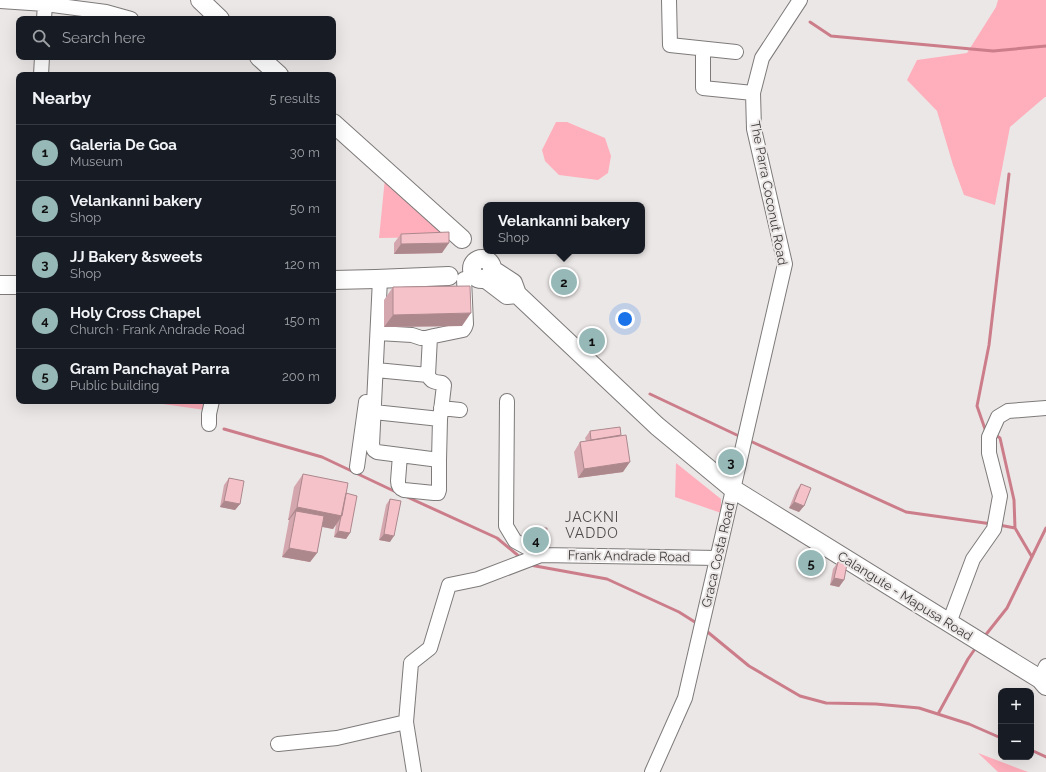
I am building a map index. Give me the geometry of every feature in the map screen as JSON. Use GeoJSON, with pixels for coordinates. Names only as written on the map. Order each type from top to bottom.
{"type":"FeatureCollection","features":[{"type":"Feature","properties":{"kind":"main road"},"geometry":{"type":"LineString","coordinates":[[200,0],[217,16]]}},
{"type":"Feature","properties":{"kind":"main road"},"geometry":{"type":"LineString","coordinates":[[262,60],[276,72]]}},
{"type":"Feature","properties":{"kind":"main road","name":"Calangute - Mapusa Road"},"geometry":{"type":"LineString","coordinates":[[336,126],[462,240],[462,247],[475,271],[513,283],[517,294],[657,426],[733,489],[980,642],[1044,677]]}},
{"type":"Feature","properties":{"kind":"main road"},"geometry":{"type":"LineString","coordinates":[[336,280],[378,279],[475,271]]}},
{"type":"Feature","properties":{"kind":"main road"},"geometry":{"type":"LineString","coordinates":[[0,285],[16,285]]}},
{"type":"Feature","properties":{"kind":"street"},"geometry":{"type":"LineString","coordinates":[[669,0],[670,46],[736,52]]}},
{"type":"Feature","properties":{"kind":"street","name":"The Parra Coconut Road"},"geometry":{"type":"LineString","coordinates":[[733,489],[785,264],[754,129],[753,93],[762,58],[800,0]]}},
{"type":"Feature","properties":{"kind":"street"},"geometry":{"type":"LineString","coordinates":[[0,1],[45,4],[106,12],[121,16]]}},
{"type":"Feature","properties":{"kind":"street"},"geometry":{"type":"LineString","coordinates":[[44,16],[45,4]]}},
{"type":"Feature","properties":{"kind":"street"},"geometry":{"type":"LineString","coordinates":[[703,49],[702,88],[753,93]]}},
{"type":"Feature","properties":{"kind":"street"},"geometry":{"type":"LineString","coordinates":[[41,72],[42,60]]}},
{"type":"Feature","properties":{"kind":"street"},"geometry":{"type":"LineString","coordinates":[[378,333],[412,335],[426,338],[463,330],[465,327],[475,271]]}},
{"type":"Feature","properties":{"kind":"street"},"geometry":{"type":"LineString","coordinates":[[378,279],[378,333],[372,445],[374,450],[377,452],[439,460]]}},
{"type":"Feature","properties":{"kind":"street"},"geometry":{"type":"LineString","coordinates":[[357,467],[368,380],[378,279]]}},
{"type":"Feature","properties":{"kind":"street"},"geometry":{"type":"LineString","coordinates":[[400,455],[398,485],[400,488],[404,490],[438,493],[440,490],[439,460],[444,385],[442,383],[432,381],[428,375],[430,337]]}},
{"type":"Feature","properties":{"kind":"street"},"geometry":{"type":"LineString","coordinates":[[376,370],[428,375]]}},
{"type":"Feature","properties":{"kind":"street"},"geometry":{"type":"LineString","coordinates":[[507,400],[506,526],[515,542],[541,555]]}},
{"type":"Feature","properties":{"kind":"street"},"geometry":{"type":"LineString","coordinates":[[209,424],[211,404]]}},
{"type":"Feature","properties":{"kind":"street"},"geometry":{"type":"LineString","coordinates":[[949,623],[973,559],[994,529],[1000,496],[989,453],[989,437],[998,417],[1008,411],[1046,408]]}},
{"type":"Feature","properties":{"kind":"street"},"geometry":{"type":"LineString","coordinates":[[374,412],[441,413],[460,410]]}},
{"type":"Feature","properties":{"kind":"street","name":"Graca Costa Road"},"geometry":{"type":"LineString","coordinates":[[652,772],[685,698],[733,489]]}},
{"type":"Feature","properties":{"kind":"street"},"geometry":{"type":"LineString","coordinates":[[414,772],[406,722],[411,663],[430,648],[449,585],[478,579],[541,555]]}},
{"type":"Feature","properties":{"kind":"street","name":"Frank Andrade Road"},"geometry":{"type":"LineString","coordinates":[[541,555],[717,558]]}},
{"type":"Feature","properties":{"kind":"street"},"geometry":{"type":"LineString","coordinates":[[278,744],[337,738],[406,722]]}},
{"type":"Feature","properties":{"kind":"shaded area"},"geometry":{"type":"Polygon","coordinates":[[[998,0],[1046,0],[1046,97],[1010,127],[995,205],[964,195],[953,165],[937,111],[907,80],[917,60],[967,53],[996,7],[998,0]]]}},
{"type":"Feature","properties":{"kind":"shaded area"},"geometry":{"type":"Polygon","coordinates":[[[556,122],[567,122],[605,138],[611,156],[608,173],[598,180],[559,175],[545,161],[542,150],[556,122]]]}},
{"type":"Feature","properties":{"kind":"shaded area"},"geometry":{"type":"Polygon","coordinates":[[[385,178],[446,237],[379,238],[385,178]]]}},
{"type":"Feature","properties":{"kind":"shaded area"},"geometry":{"type":"Polygon","coordinates":[[[163,404],[206,404],[205,410],[163,404]]]}},
{"type":"Feature","properties":{"kind":"shaded area"},"geometry":{"type":"Polygon","coordinates":[[[676,463],[721,499],[721,513],[675,497],[676,463]]]}},
{"type":"Feature","properties":{"kind":"shaded area"},"geometry":{"type":"Polygon","coordinates":[[[978,753],[1028,772],[998,772],[978,753]]]}},
{"type":"Feature","properties":{"kind":"building"},"geometry":{"type":"Polygon","coordinates":[[[449,232],[449,243],[401,244],[401,234],[449,232]]]}},
{"type":"Feature","properties":{"kind":"building"},"geometry":{"type":"Polygon","coordinates":[[[470,286],[471,313],[393,315],[393,287],[470,286]]]}},
{"type":"Feature","properties":{"kind":"building"},"geometry":{"type":"Polygon","coordinates":[[[620,427],[621,435],[591,440],[590,431],[620,427]]]}},
{"type":"Feature","properties":{"kind":"building"},"geometry":{"type":"Polygon","coordinates":[[[626,435],[630,462],[584,469],[580,442],[626,435]]]}},
{"type":"Feature","properties":{"kind":"building"},"geometry":{"type":"Polygon","coordinates":[[[303,474],[348,483],[342,516],[297,507],[303,474]]]}},
{"type":"Feature","properties":{"kind":"building"},"geometry":{"type":"Polygon","coordinates":[[[229,478],[244,481],[240,504],[224,501],[229,478]]]}},
{"type":"Feature","properties":{"kind":"building"},"geometry":{"type":"Polygon","coordinates":[[[801,484],[811,488],[804,506],[794,502],[801,484]]]}},
{"type":"Feature","properties":{"kind":"building"},"geometry":{"type":"Polygon","coordinates":[[[346,493],[357,496],[350,533],[338,531],[346,493]]]}},
{"type":"Feature","properties":{"kind":"building"},"geometry":{"type":"Polygon","coordinates":[[[390,499],[401,501],[394,536],[384,534],[390,499]]]}},
{"type":"Feature","properties":{"kind":"building"},"geometry":{"type":"Polygon","coordinates":[[[296,511],[324,516],[317,553],[289,548],[296,511]]]}},
{"type":"Feature","properties":{"kind":"building"},"geometry":{"type":"Polygon","coordinates":[[[535,528],[547,528],[546,539],[534,538],[535,528]]]}},
{"type":"Feature","properties":{"kind":"building"},"geometry":{"type":"Polygon","coordinates":[[[838,562],[847,564],[844,580],[834,578],[838,562]]]}},
{"type":"Feature","properties":{"kind":"waterway"},"geometry":{"type":"LineString","coordinates":[[810,22],[831,36],[993,51],[1046,46]]}},
{"type":"Feature","properties":{"kind":"waterway"},"geometry":{"type":"LineString","coordinates":[[987,431],[977,406],[989,345],[1009,174]]}},
{"type":"Feature","properties":{"kind":"waterway"},"geometry":{"type":"LineString","coordinates":[[650,394],[741,437]]}},
{"type":"Feature","properties":{"kind":"waterway"},"geometry":{"type":"LineString","coordinates":[[224,429],[322,457],[396,492]]}},
{"type":"Feature","properties":{"kind":"waterway"},"geometry":{"type":"LineString","coordinates":[[994,434],[1000,438],[1014,500],[1015,528],[1032,557]]}},
{"type":"Feature","properties":{"kind":"waterway"},"geometry":{"type":"LineString","coordinates":[[748,440],[906,512],[992,524]]}},
{"type":"Feature","properties":{"kind":"waterway"},"geometry":{"type":"LineString","coordinates":[[405,496],[497,538],[521,558]]}},
{"type":"Feature","properties":{"kind":"waterway"},"geometry":{"type":"LineString","coordinates":[[999,525],[1015,528]]}},
{"type":"Feature","properties":{"kind":"waterway"},"geometry":{"type":"LineString","coordinates":[[984,637],[1007,608],[1046,528]]}},
{"type":"Feature","properties":{"kind":"waterway"},"geometry":{"type":"LineString","coordinates":[[530,565],[607,579],[679,612],[698,624]]}},
{"type":"Feature","properties":{"kind":"waterway"},"geometry":{"type":"LineString","coordinates":[[704,629],[749,666],[800,696],[826,703],[876,704],[919,708],[969,724],[998,737]]}},
{"type":"Feature","properties":{"kind":"waterway"},"geometry":{"type":"LineString","coordinates":[[938,714],[968,659],[977,646]]}},
{"type":"Feature","properties":{"kind":"waterway"},"geometry":{"type":"LineString","coordinates":[[1034,751],[1046,757]]}},
{"type":"Feature","properties":{"kind":"place","name":"Velankanni bakery"},"geometry":{"type":"Point","coordinates":[564,282]}},
{"type":"Feature","properties":{"kind":"place","name":"Galeria De Goa"},"geometry":{"type":"Point","coordinates":[592,341]}},
{"type":"Feature","properties":{"kind":"place","name":"JJ Bakery &sweets"},"geometry":{"type":"Point","coordinates":[731,462]}},
{"type":"Feature","properties":{"kind":"place","name":"Holy Cross Chapel"},"geometry":{"type":"Point","coordinates":[536,540]}},
{"type":"Feature","properties":{"kind":"place","name":"Gram Panchayat Parra"},"geometry":{"type":"Point","coordinates":[811,563]}},
{"type":"Feature","properties":{"kind":"district","name":"JACKNI VADDO"},"geometry":{"type":"Point","coordinates":[592,526]}}]}
